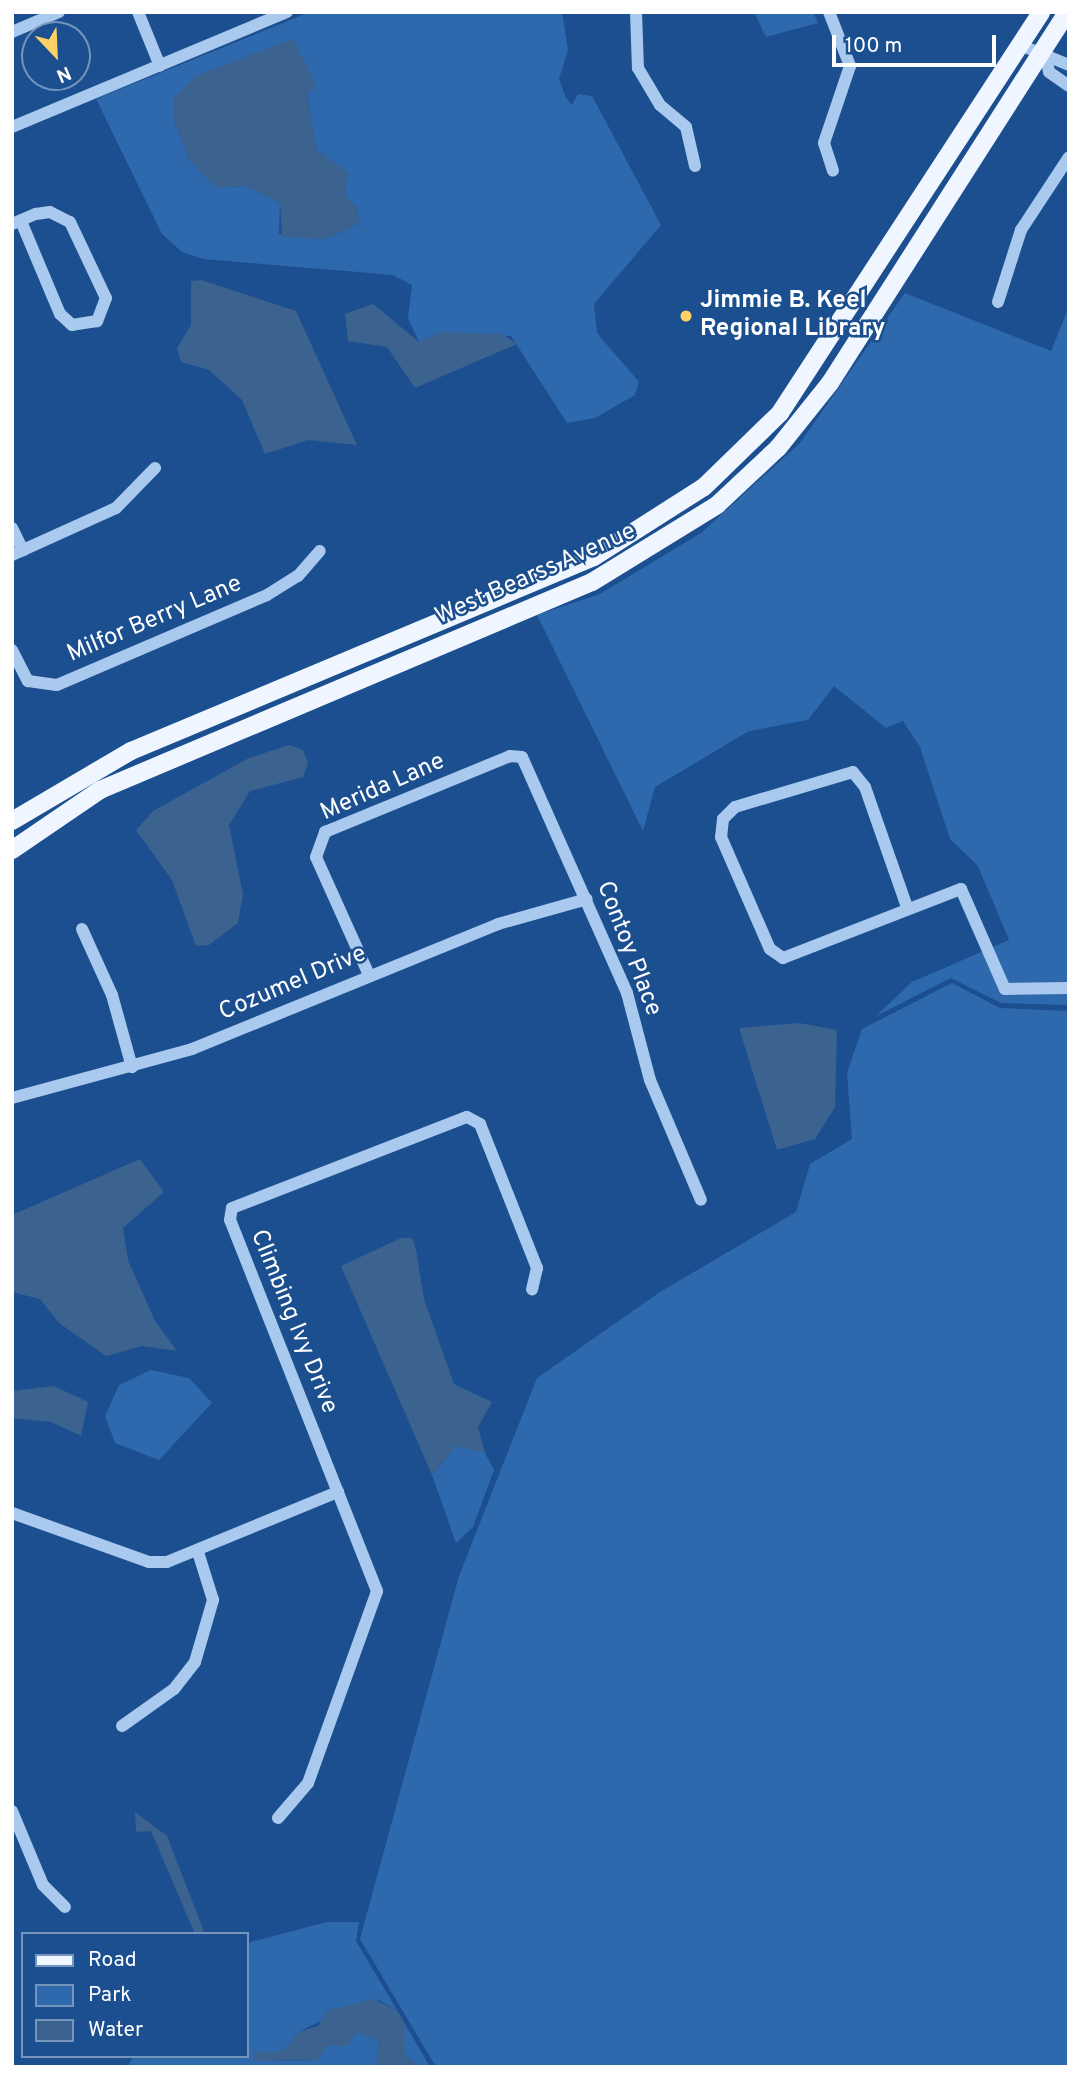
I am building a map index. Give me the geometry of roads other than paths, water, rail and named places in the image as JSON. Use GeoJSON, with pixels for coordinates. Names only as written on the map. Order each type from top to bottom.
{"type":"FeatureCollection","features":[{"type":"Feature","properties":{"kind":"main road","name":"West Bearss Avenue"},"geometry":{"type":"LineString","coordinates":[[12,821],[100,765],[567,569],[649,526],[763,433],[843,321],[1041,12]]}},
{"type":"Feature","properties":{"kind":"main road","name":"West Bearss Avenue"},"geometry":{"type":"LineString","coordinates":[[12,850],[77,803],[134,774],[629,563],[717,505],[798,426],[1043,59],[1067,12]]}},
{"type":"Feature","properties":{"kind":"main road"},"geometry":{"type":"LineString","coordinates":[[798,426],[802,409],[847,343],[843,321]]}},
{"type":"Feature","properties":{"kind":"street"},"geometry":{"type":"LineString","coordinates":[[12,32],[59,12]]}},
{"type":"Feature","properties":{"kind":"street"},"geometry":{"type":"LineString","coordinates":[[138,12],[160,65]]}},
{"type":"Feature","properties":{"kind":"street"},"geometry":{"type":"LineString","coordinates":[[12,127],[288,12]]}},
{"type":"Feature","properties":{"kind":"street"},"geometry":{"type":"LineString","coordinates":[[636,12],[638,68],[660,106],[686,127],[695,166]]}},
{"type":"Feature","properties":{"kind":"street"},"geometry":{"type":"LineString","coordinates":[[829,12],[850,65],[824,143],[832,172]]}},
{"type":"Feature","properties":{"kind":"street"},"geometry":{"type":"LineString","coordinates":[[1020,45],[1043,59],[1069,65]]}},
{"type":"Feature","properties":{"kind":"street"},"geometry":{"type":"LineString","coordinates":[[1043,59],[1049,72],[1069,86]]}},
{"type":"Feature","properties":{"kind":"street"},"geometry":{"type":"LineString","coordinates":[[998,302],[1021,230],[1069,157]]}},
{"type":"Feature","properties":{"kind":"street"},"geometry":{"type":"LineString","coordinates":[[50,212],[70,222],[106,298],[97,321],[72,325],[60,314],[17,223],[50,212]]}},
{"type":"Feature","properties":{"kind":"street"},"geometry":{"type":"LineString","coordinates":[[12,528],[17,553],[116,508],[155,468]]}},
{"type":"Feature","properties":{"kind":"street","name":"Milfor Berry Lane"},"geometry":{"type":"LineString","coordinates":[[12,650],[28,681],[57,685],[267,595],[298,576],[320,551]]}},
{"type":"Feature","properties":{"kind":"street","name":"Merida Lane"},"geometry":{"type":"LineString","coordinates":[[369,975],[316,857],[325,832],[510,756],[522,757]]}},
{"type":"Feature","properties":{"kind":"street","name":"Contoy Place"},"geometry":{"type":"LineString","coordinates":[[522,757],[627,993],[650,1080],[701,1200]]}},
{"type":"Feature","properties":{"kind":"street"},"geometry":{"type":"LineString","coordinates":[[907,907],[865,787],[853,772],[735,807],[723,819],[722,837],[769,949],[783,958],[907,907],[961,889],[1005,989],[1069,988]]}},
{"type":"Feature","properties":{"kind":"street","name":"Cozumel Drive"},"geometry":{"type":"LineString","coordinates":[[12,1098],[192,1049],[498,924],[587,899]]}},
{"type":"Feature","properties":{"kind":"street"},"geometry":{"type":"LineString","coordinates":[[82,929],[112,995],[132,1067]]}},
{"type":"Feature","properties":{"kind":"street","name":"Climbing Ivy Drive"},"geometry":{"type":"LineString","coordinates":[[278,1818],[308,1783],[377,1591],[230,1220],[232,1208],[467,1117],[480,1124],[537,1268],[532,1289]]}},
{"type":"Feature","properties":{"kind":"street"},"geometry":{"type":"LineString","coordinates":[[12,1513],[149,1562],[198,1552],[338,1492]]}},
{"type":"Feature","properties":{"kind":"street"},"geometry":{"type":"LineString","coordinates":[[122,1726],[174,1689],[195,1662],[213,1600],[198,1552]]}},
{"type":"Feature","properties":{"kind":"street"},"geometry":{"type":"LineString","coordinates":[[12,1811],[43,1885],[65,1907]]}},
{"type":"Feature","properties":{"kind":"water"},"geometry":{"type":"Polygon","coordinates":[[[293,39],[316,85],[307,95],[316,149],[349,174],[344,195],[357,208],[359,223],[326,239],[282,237],[280,203],[247,186],[216,188],[190,161],[174,120],[174,97],[196,76],[293,39]]]}},
{"type":"Feature","properties":{"kind":"water"},"geometry":{"type":"Polygon","coordinates":[[[201,280],[296,311],[357,445],[308,440],[265,454],[242,400],[209,370],[181,362],[177,348],[191,325],[191,281],[201,280]]]}},
{"type":"Feature","properties":{"kind":"water"},"geometry":{"type":"Polygon","coordinates":[[[373,304],[419,342],[440,332],[502,334],[517,344],[415,388],[387,347],[348,341],[345,314],[373,304]]]}},
{"type":"Feature","properties":{"kind":"water"},"geometry":{"type":"Polygon","coordinates":[[[289,745],[303,750],[308,763],[303,777],[250,791],[229,825],[243,894],[238,923],[209,945],[196,946],[172,880],[136,830],[153,811],[249,758],[289,745]]]}},
{"type":"Feature","properties":{"kind":"water"},"geometry":{"type":"Polygon","coordinates":[[[799,1023],[837,1030],[835,1107],[815,1139],[777,1150],[739,1028],[799,1023]]]}},
{"type":"Feature","properties":{"kind":"water"},"geometry":{"type":"Polygon","coordinates":[[[140,1159],[164,1192],[123,1228],[128,1260],[155,1321],[177,1351],[142,1346],[106,1356],[59,1323],[40,1299],[12,1292],[12,1215],[140,1159]]]}},
{"type":"Feature","properties":{"kind":"water"},"geometry":{"type":"Polygon","coordinates":[[[401,1238],[412,1238],[416,1249],[424,1299],[454,1384],[492,1402],[478,1427],[485,1453],[456,1446],[432,1475],[341,1266],[401,1238]]]}},
{"type":"Feature","properties":{"kind":"water"},"geometry":{"type":"Polygon","coordinates":[[[54,1386],[88,1402],[81,1436],[51,1422],[12,1418],[12,1391],[54,1386]]]}},
{"type":"Feature","properties":{"kind":"water"},"geometry":{"type":"Polygon","coordinates":[[[135,1812],[167,1836],[204,1932],[194,1932],[151,1831],[136,1832],[135,1812]]]}},
{"type":"Feature","properties":{"kind":"water"},"geometry":{"type":"Polygon","coordinates":[[[373,1999],[397,2010],[405,2024],[405,2054],[419,2067],[376,2067],[379,2042],[357,2032],[347,2046],[327,2046],[318,2060],[253,2061],[253,2052],[283,2051],[300,2031],[318,2026],[326,2011],[373,1999]]]}},
{"type":"Feature","properties":{"kind":"place","name":"Jimmie B. Keel Regional Library"},"geometry":{"type":"Point","coordinates":[686,316]}}]}
